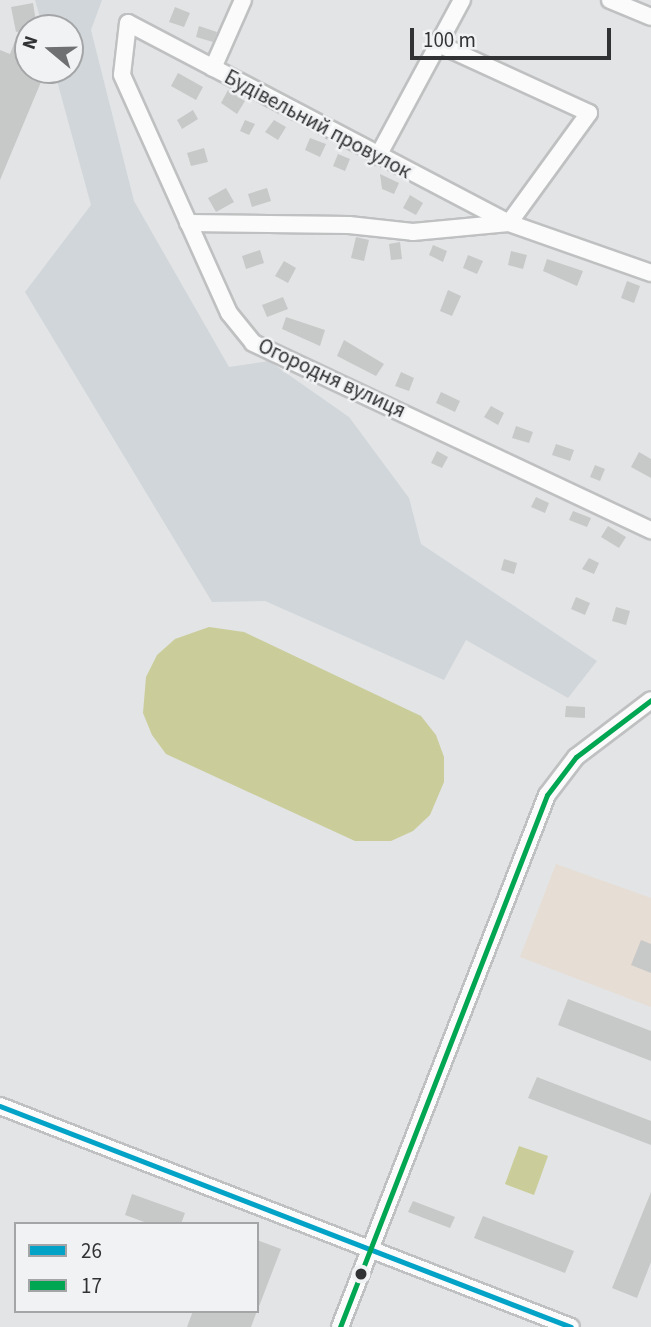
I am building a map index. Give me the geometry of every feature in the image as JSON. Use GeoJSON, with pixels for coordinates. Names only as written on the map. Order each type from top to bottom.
{"type":"FeatureCollection","features":[{"type":"Feature","properties":{"kind":"street"},"geometry":{"type":"LineString","coordinates":[[213,68],[243,0]]}},
{"type":"Feature","properties":{"kind":"street"},"geometry":{"type":"LineString","coordinates":[[378,156],[436,43],[463,0]]}},
{"type":"Feature","properties":{"kind":"street"},"geometry":{"type":"LineString","coordinates":[[610,0],[651,17]]}},
{"type":"Feature","properties":{"kind":"street","name":"Будівельний провулок"},"geometry":{"type":"LineString","coordinates":[[128,23],[509,223],[651,273]]}},
{"type":"Feature","properties":{"kind":"street","name":"Огородня вулиця"},"geometry":{"type":"LineString","coordinates":[[128,23],[122,75],[229,313],[253,343],[651,530]]}},
{"type":"Feature","properties":{"kind":"street"},"geometry":{"type":"LineString","coordinates":[[436,43],[589,113],[509,223]]}},
{"type":"Feature","properties":{"kind":"street","name":"Будівельний провулок"},"geometry":{"type":"LineString","coordinates":[[188,223],[349,225],[413,232],[509,223]]}},
{"type":"Feature","properties":{"kind":"street"},"geometry":{"type":"LineString","coordinates":[[340,1327],[547,795],[576,757],[651,700]]}},
{"type":"Feature","properties":{"kind":"street"},"geometry":{"type":"LineString","coordinates":[[0,1106],[571,1327]]}},
{"type":"Feature","properties":{"kind":"shaded area"},"geometry":{"type":"Polygon","coordinates":[[[35,0],[102,0],[91,30],[134,201],[229,367],[269,361],[349,417],[409,498],[421,544],[597,661],[568,698],[466,640],[444,680],[265,601],[212,602],[25,292],[91,205],[58,84],[84,84],[84,14],[39,14],[35,0]]]}},
{"type":"Feature","properties":{"kind":"shaded area"},"geometry":{"type":"Polygon","coordinates":[[[556,864],[651,898],[651,1007],[520,957],[556,864]]]}},
{"type":"Feature","properties":{"kind":"green space"},"geometry":{"type":"Polygon","coordinates":[[[209,627],[244,632],[421,716],[436,735],[444,757],[444,782],[430,815],[413,831],[391,841],[355,841],[166,754],[152,735],[143,713],[146,677],[157,655],[175,639],[209,627]]]}},
{"type":"Feature","properties":{"kind":"green space"},"geometry":{"type":"Polygon","coordinates":[[[519,1146],[548,1156],[534,1195],[505,1184],[519,1146]]]}},
{"type":"Feature","properties":{"kind":"building"},"geometry":{"type":"Polygon","coordinates":[[[33,3],[35,14],[14,14],[14,22],[11,7],[33,3]]]}},
{"type":"Feature","properties":{"kind":"building"},"geometry":{"type":"Polygon","coordinates":[[[175,7],[190,13],[184,27],[169,22],[175,7]]]}},
{"type":"Feature","properties":{"kind":"building"},"geometry":{"type":"Polygon","coordinates":[[[199,26],[217,32],[213,42],[196,37],[199,26]]]}},
{"type":"Feature","properties":{"kind":"building"},"geometry":{"type":"Polygon","coordinates":[[[14,44],[14,84],[40,84],[0,180],[0,50],[10,54],[14,44]]]}},
{"type":"Feature","properties":{"kind":"building"},"geometry":{"type":"Polygon","coordinates":[[[178,73],[203,87],[196,100],[171,86],[178,73]]]}},
{"type":"Feature","properties":{"kind":"building"},"geometry":{"type":"Polygon","coordinates":[[[228,90],[245,101],[237,114],[221,103],[228,90]]]}},
{"type":"Feature","properties":{"kind":"building"},"geometry":{"type":"Polygon","coordinates":[[[193,110],[198,119],[182,129],[177,120],[193,110]]]}},
{"type":"Feature","properties":{"kind":"building"},"geometry":{"type":"Polygon","coordinates":[[[245,120],[255,124],[249,135],[240,131],[245,120]]]}},
{"type":"Feature","properties":{"kind":"building"},"geometry":{"type":"Polygon","coordinates":[[[274,120],[286,127],[278,140],[265,132],[274,120]]]}},
{"type":"Feature","properties":{"kind":"building"},"geometry":{"type":"Polygon","coordinates":[[[310,138],[326,144],[320,157],[305,150],[310,138]]]}},
{"type":"Feature","properties":{"kind":"building"},"geometry":{"type":"Polygon","coordinates":[[[204,148],[208,162],[191,166],[187,153],[204,148]]]}},
{"type":"Feature","properties":{"kind":"building"},"geometry":{"type":"Polygon","coordinates":[[[338,154],[350,159],[345,171],[333,166],[338,154]]]}},
{"type":"Feature","properties":{"kind":"building"},"geometry":{"type":"Polygon","coordinates":[[[380,174],[399,183],[394,194],[382,189],[380,174]]]}},
{"type":"Feature","properties":{"kind":"building"},"geometry":{"type":"Polygon","coordinates":[[[226,188],[234,202],[216,212],[208,198],[226,188]]]}},
{"type":"Feature","properties":{"kind":"building"},"geometry":{"type":"Polygon","coordinates":[[[267,188],[271,201],[252,207],[248,194],[267,188]]]}},
{"type":"Feature","properties":{"kind":"building"},"geometry":{"type":"Polygon","coordinates":[[[410,195],[423,203],[416,215],[403,208],[410,195]]]}},
{"type":"Feature","properties":{"kind":"building"},"geometry":{"type":"Polygon","coordinates":[[[356,237],[369,240],[364,261],[351,258],[356,237]]]}},
{"type":"Feature","properties":{"kind":"building"},"geometry":{"type":"Polygon","coordinates":[[[400,242],[402,259],[391,260],[389,244],[400,242]]]}},
{"type":"Feature","properties":{"kind":"building"},"geometry":{"type":"Polygon","coordinates":[[[433,245],[447,251],[443,262],[429,255],[433,245]]]}},
{"type":"Feature","properties":{"kind":"building"},"geometry":{"type":"Polygon","coordinates":[[[260,250],[264,263],[246,269],[242,256],[260,250]]]}},
{"type":"Feature","properties":{"kind":"building"},"geometry":{"type":"Polygon","coordinates":[[[511,251],[527,255],[523,269],[508,265],[511,251]]]}},
{"type":"Feature","properties":{"kind":"building"},"geometry":{"type":"Polygon","coordinates":[[[468,255],[483,261],[477,274],[463,268],[468,255]]]}},
{"type":"Feature","properties":{"kind":"building"},"geometry":{"type":"Polygon","coordinates":[[[547,259],[583,271],[577,286],[543,271],[547,259]]]}},
{"type":"Feature","properties":{"kind":"building"},"geometry":{"type":"Polygon","coordinates":[[[284,261],[296,268],[288,283],[275,276],[284,261]]]}},
{"type":"Feature","properties":{"kind":"building"},"geometry":{"type":"Polygon","coordinates":[[[627,281],[640,286],[634,303],[621,298],[627,281]]]}},
{"type":"Feature","properties":{"kind":"building"},"geometry":{"type":"Polygon","coordinates":[[[448,290],[461,296],[452,316],[440,311],[448,290]]]}},
{"type":"Feature","properties":{"kind":"building"},"geometry":{"type":"Polygon","coordinates":[[[283,297],[288,309],[267,317],[262,305],[283,297]]]}},
{"type":"Feature","properties":{"kind":"building"},"geometry":{"type":"Polygon","coordinates":[[[286,317],[325,330],[320,346],[282,329],[286,317]]]}},
{"type":"Feature","properties":{"kind":"building"},"geometry":{"type":"Polygon","coordinates":[[[344,340],[384,364],[376,376],[337,356],[344,340]]]}},
{"type":"Feature","properties":{"kind":"building"},"geometry":{"type":"Polygon","coordinates":[[[401,372],[414,378],[409,391],[395,386],[401,372]]]}},
{"type":"Feature","properties":{"kind":"building"},"geometry":{"type":"Polygon","coordinates":[[[441,392],[460,401],[455,412],[436,403],[441,392]]]}},
{"type":"Feature","properties":{"kind":"building"},"geometry":{"type":"Polygon","coordinates":[[[491,406],[504,413],[498,425],[484,417],[491,406]]]}},
{"type":"Feature","properties":{"kind":"building"},"geometry":{"type":"Polygon","coordinates":[[[516,426],[533,432],[529,443],[512,438],[516,426]]]}},
{"type":"Feature","properties":{"kind":"building"},"geometry":{"type":"Polygon","coordinates":[[[556,444],[574,450],[570,461],[552,455],[556,444]]]}},
{"type":"Feature","properties":{"kind":"building"},"geometry":{"type":"Polygon","coordinates":[[[437,451],[448,457],[442,468],[431,463],[437,451]]]}},
{"type":"Feature","properties":{"kind":"building"},"geometry":{"type":"Polygon","coordinates":[[[639,452],[651,459],[651,478],[631,467],[639,452]]]}},
{"type":"Feature","properties":{"kind":"building"},"geometry":{"type":"Polygon","coordinates":[[[595,465],[605,469],[600,481],[590,477],[595,465]]]}},
{"type":"Feature","properties":{"kind":"building"},"geometry":{"type":"Polygon","coordinates":[[[536,497],[549,503],[545,513],[531,507],[536,497]]]}},
{"type":"Feature","properties":{"kind":"building"},"geometry":{"type":"Polygon","coordinates":[[[573,511],[591,518],[587,527],[569,520],[573,511]]]}},
{"type":"Feature","properties":{"kind":"building"},"geometry":{"type":"Polygon","coordinates":[[[608,526],[626,537],[619,548],[601,537],[608,526]]]}},
{"type":"Feature","properties":{"kind":"building"},"geometry":{"type":"Polygon","coordinates":[[[589,558],[599,563],[594,574],[582,569],[589,558]]]}},
{"type":"Feature","properties":{"kind":"building"},"geometry":{"type":"Polygon","coordinates":[[[504,559],[517,563],[514,574],[501,570],[504,559]]]}},
{"type":"Feature","properties":{"kind":"building"},"geometry":{"type":"Polygon","coordinates":[[[576,597],[590,603],[585,615],[571,609],[576,597]]]}},
{"type":"Feature","properties":{"kind":"building"},"geometry":{"type":"Polygon","coordinates":[[[616,607],[630,611],[626,625],[612,621],[616,607]]]}},
{"type":"Feature","properties":{"kind":"building"},"geometry":{"type":"Polygon","coordinates":[[[566,706],[585,707],[585,718],[565,717],[566,706]]]}},
{"type":"Feature","properties":{"kind":"building"},"geometry":{"type":"Polygon","coordinates":[[[641,940],[651,944],[651,973],[631,965],[641,940]]]}},
{"type":"Feature","properties":{"kind":"building"},"geometry":{"type":"Polygon","coordinates":[[[568,999],[651,1031],[651,1061],[558,1025],[568,999]]]}},
{"type":"Feature","properties":{"kind":"building"},"geometry":{"type":"Polygon","coordinates":[[[537,1077],[651,1121],[651,1145],[528,1098],[537,1077]]]}},
{"type":"Feature","properties":{"kind":"building"},"geometry":{"type":"Polygon","coordinates":[[[651,1192],[651,1262],[637,1298],[612,1288],[651,1192]]]}},
{"type":"Feature","properties":{"kind":"building"},"geometry":{"type":"Polygon","coordinates":[[[132,1194],[185,1213],[182,1222],[144,1222],[125,1215],[132,1194]]]}},
{"type":"Feature","properties":{"kind":"building"},"geometry":{"type":"Polygon","coordinates":[[[413,1201],[455,1217],[450,1228],[408,1212],[413,1201]]]}},
{"type":"Feature","properties":{"kind":"building"},"geometry":{"type":"Polygon","coordinates":[[[483,1216],[574,1251],[565,1273],[474,1238],[483,1216]]]}},
{"type":"Feature","properties":{"kind":"building"},"geometry":{"type":"Polygon","coordinates":[[[259,1241],[281,1249],[259,1306],[259,1241]]]}},
{"type":"Feature","properties":{"kind":"building"},"geometry":{"type":"Polygon","coordinates":[[[192,1313],[256,1313],[251,1327],[187,1327],[192,1313]]]}},
{"type":"Feature","properties":{"kind":"transit line","name":"17"},"geometry":{"type":"LineString","coordinates":[[340,1327],[547,795],[576,757],[651,700]]}},
{"type":"Feature","properties":{"kind":"transit line","name":"26"},"geometry":{"type":"LineString","coordinates":[[0,1106],[571,1327]]}}]}
